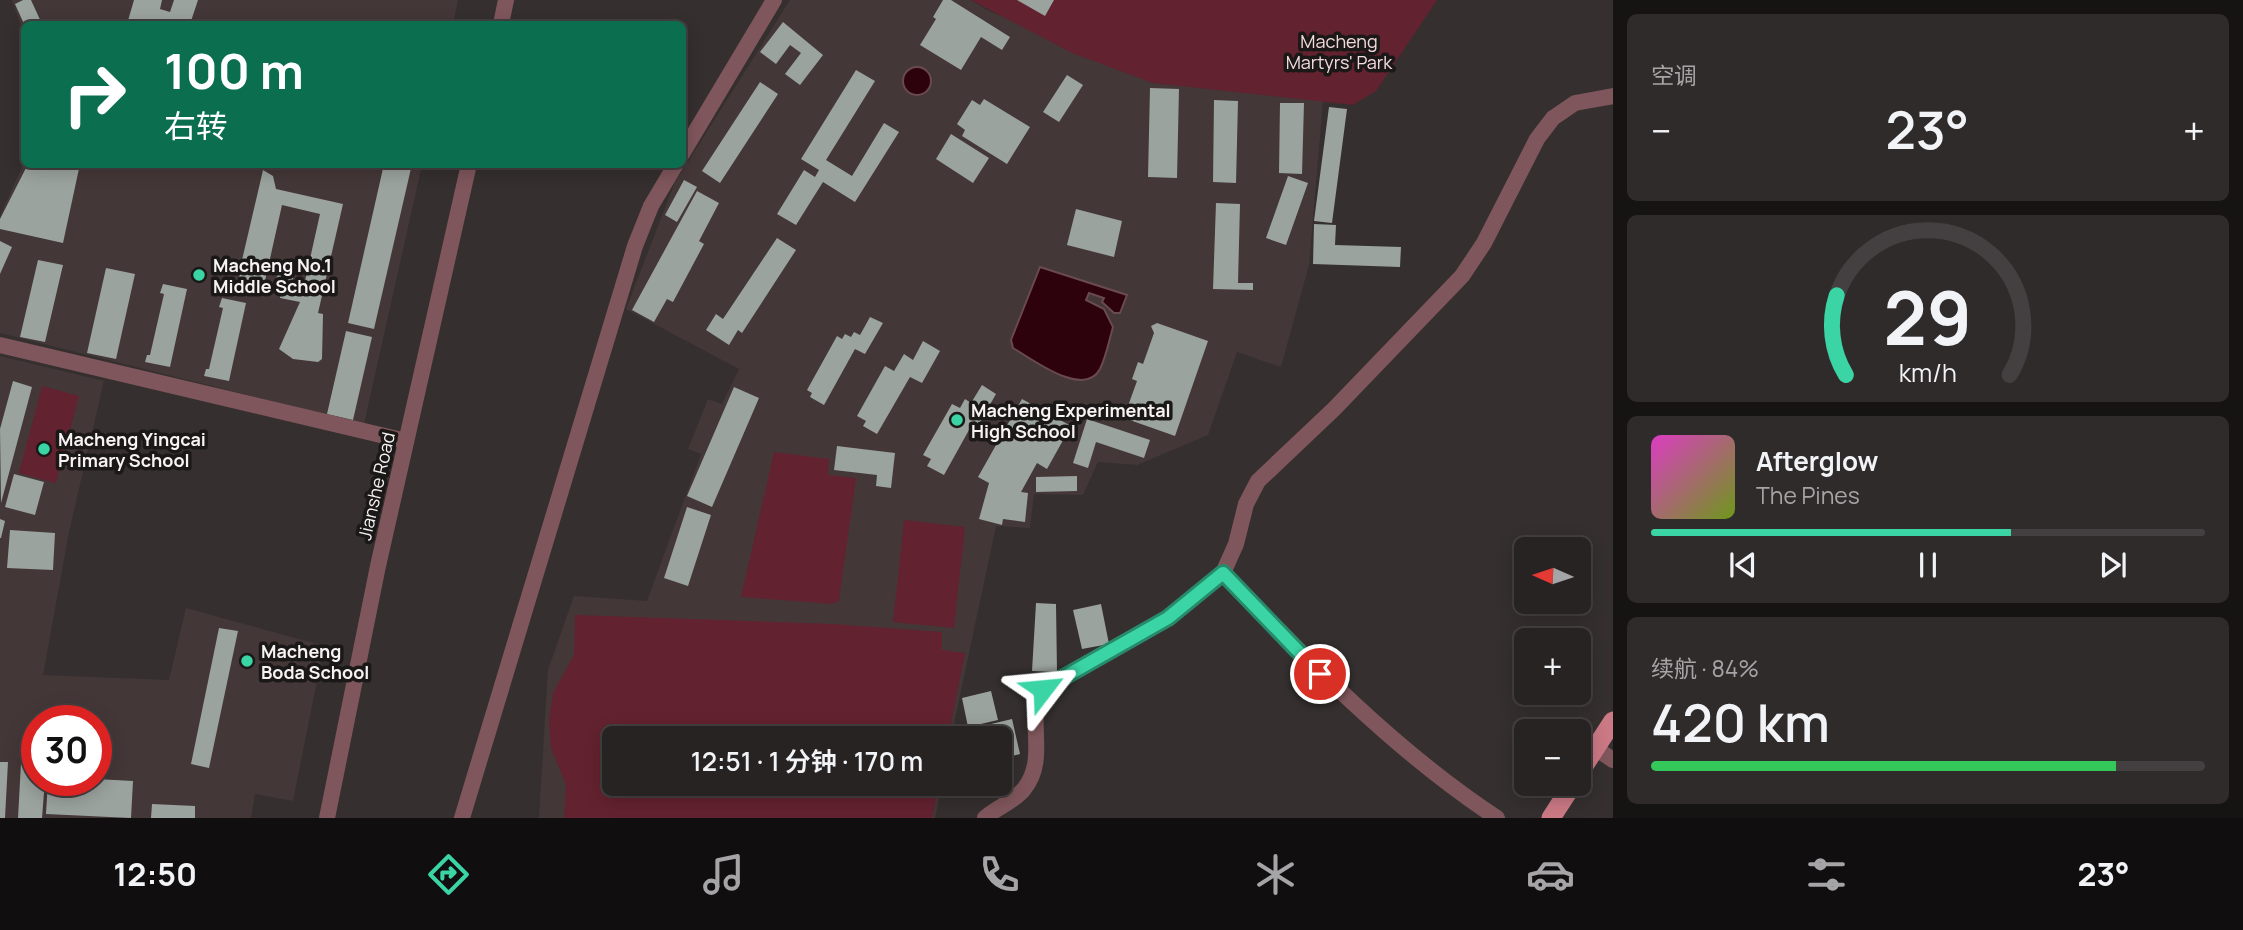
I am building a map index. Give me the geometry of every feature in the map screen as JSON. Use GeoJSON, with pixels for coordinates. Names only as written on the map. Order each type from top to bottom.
{"type":"FeatureCollection","features":[{"type":"Feature","properties":{"kind":"main road"},"geometry":{"type":"LineString","coordinates":[[1591,754],[1613,721]]}},
{"type":"Feature","properties":{"kind":"main road"},"geometry":{"type":"LineString","coordinates":[[1551,818],[1565,796]]}},
{"type":"Feature","properties":{"kind":"street"},"geometry":{"type":"LineString","coordinates":[[501,21],[506,0]]}},
{"type":"Feature","properties":{"kind":"street"},"geometry":{"type":"LineString","coordinates":[[686,147],[774,0]]}},
{"type":"Feature","properties":{"kind":"street"},"geometry":{"type":"LineString","coordinates":[[985,818],[1015,798],[1034,771],[1037,758],[1036,704],[1043,689],[1168,618],[1223,573],[1236,544],[1246,505],[1258,481],[1334,409],[1462,276],[1484,243],[1537,139],[1553,118],[1576,103],[1613,96]]}},
{"type":"Feature","properties":{"kind":"street","name":"Jianshe Road"},"geometry":{"type":"LineString","coordinates":[[327,818],[406,441],[468,168]]}},
{"type":"Feature","properties":{"kind":"street"},"geometry":{"type":"LineString","coordinates":[[462,818],[627,269],[651,206],[674,168]]}},
{"type":"Feature","properties":{"kind":"street"},"geometry":{"type":"LineString","coordinates":[[0,345],[406,441]]}},
{"type":"Feature","properties":{"kind":"street"},"geometry":{"type":"LineString","coordinates":[[1223,573],[1320,674],[1464,796],[1497,818]]}},
{"type":"Feature","properties":{"kind":"street"},"geometry":{"type":"LineString","coordinates":[[1595,748],[1613,760]]}},
{"type":"Feature","properties":{"kind":"shaded area"},"geometry":{"type":"Polygon","coordinates":[[[12,0],[458,0],[454,21],[21,21],[21,26],[12,0]]]}},
{"type":"Feature","properties":{"kind":"shaded area","name":"Macheng Experimental High School"},"geometry":{"type":"Polygon","coordinates":[[[790,0],[971,0],[985,9],[1153,83],[1323,101],[1309,265],[1281,367],[1237,352],[1208,435],[1137,465],[1098,462],[1083,495],[1034,494],[1030,528],[996,526],[954,726],[602,726],[602,796],[940,796],[935,818],[539,818],[548,670],[574,596],[647,601],[701,454],[688,449],[708,399],[722,404],[739,369],[626,309],[675,182],[790,0]]]}},
{"type":"Feature","properties":{"kind":"shaded area"},"geometry":{"type":"Polygon","coordinates":[[[917,67],[927,71],[931,81],[927,91],[917,95],[907,91],[903,81],[907,71],[917,67]]]}},
{"type":"Feature","properties":{"kind":"shaded area","name":"Macheng No.1 Middle School"},"geometry":{"type":"Polygon","coordinates":[[[21,168],[421,168],[364,424],[0,333],[0,216],[21,168]]]}},
{"type":"Feature","properties":{"kind":"shaded area"},"geometry":{"type":"Polygon","coordinates":[[[1040,267],[1127,295],[1120,313],[1114,313],[1102,302],[1104,298],[1089,293],[1086,300],[1104,309],[1113,327],[1100,369],[1092,377],[1082,380],[1058,374],[1013,348],[1011,340],[1040,267]]]}},
{"type":"Feature","properties":{"kind":"shaded area","name":"Macheng Boda School"},"geometry":{"type":"Polygon","coordinates":[[[0,356],[104,381],[69,532],[43,675],[169,680],[186,608],[324,646],[293,801],[255,794],[251,818],[0,818],[0,356]]]}},
{"type":"Feature","properties":{"kind":"green space","name":"Macheng Martyrs' Park"},"geometry":{"type":"Polygon","coordinates":[[[971,0],[1437,0],[1376,91],[1353,105],[1153,83],[1072,53],[971,0]]]}},
{"type":"Feature","properties":{"kind":"green space"},"geometry":{"type":"Polygon","coordinates":[[[42,386],[79,396],[56,483],[19,473],[42,386]]]}},
{"type":"Feature","properties":{"kind":"green space"},"geometry":{"type":"Polygon","coordinates":[[[774,452],[829,459],[828,475],[856,478],[839,601],[832,604],[741,597],[774,452]]]}},
{"type":"Feature","properties":{"kind":"green space"},"geometry":{"type":"Polygon","coordinates":[[[904,520],[965,527],[954,628],[893,622],[904,520]]]}},
{"type":"Feature","properties":{"kind":"green space"},"geometry":{"type":"Polygon","coordinates":[[[575,615],[833,624],[942,632],[942,650],[965,653],[950,726],[602,726],[602,796],[937,796],[932,818],[564,818],[566,785],[551,748],[549,721],[553,693],[574,655],[575,615]]]}},
{"type":"Feature","properties":{"kind":"building"},"geometry":{"type":"Polygon","coordinates":[[[31,0],[41,21],[23,21],[15,4],[31,0]]]}},
{"type":"Feature","properties":{"kind":"building"},"geometry":{"type":"Polygon","coordinates":[[[134,0],[162,0],[160,9],[170,12],[174,0],[198,0],[191,21],[128,21],[134,0]]]}},
{"type":"Feature","properties":{"kind":"building"},"geometry":{"type":"Polygon","coordinates":[[[943,0],[951,0],[1010,37],[1002,50],[981,37],[961,70],[920,45],[936,19],[933,17],[943,0]]]}},
{"type":"Feature","properties":{"kind":"building"},"geometry":{"type":"Polygon","coordinates":[[[1017,0],[1054,0],[1045,16],[1017,0]]]}},
{"type":"Feature","properties":{"kind":"building"},"geometry":{"type":"Polygon","coordinates":[[[783,22],[823,55],[800,85],[785,74],[801,53],[790,45],[776,64],[760,52],[783,22]]]}},
{"type":"Feature","properties":{"kind":"building"},"geometry":{"type":"Polygon","coordinates":[[[856,70],[875,81],[826,160],[852,176],[884,123],[899,132],[855,202],[823,182],[796,225],[777,214],[804,170],[815,177],[819,170],[801,159],[856,70]]]}},
{"type":"Feature","properties":{"kind":"building"},"geometry":{"type":"Polygon","coordinates":[[[1067,75],[1083,85],[1059,122],[1043,112],[1067,75]]]}},
{"type":"Feature","properties":{"kind":"building"},"geometry":{"type":"Polygon","coordinates":[[[760,82],[778,94],[720,183],[702,171],[760,82]]]}},
{"type":"Feature","properties":{"kind":"building"},"geometry":{"type":"Polygon","coordinates":[[[1150,88],[1179,89],[1177,178],[1148,177],[1150,88]]]}},
{"type":"Feature","properties":{"kind":"building"},"geometry":{"type":"Polygon","coordinates":[[[984,99],[1030,127],[1007,164],[962,136],[965,130],[957,124],[972,100],[980,105],[984,99]]]}},
{"type":"Feature","properties":{"kind":"building"},"geometry":{"type":"Polygon","coordinates":[[[1214,100],[1238,101],[1236,183],[1213,182],[1214,100]]]}},
{"type":"Feature","properties":{"kind":"building"},"geometry":{"type":"Polygon","coordinates":[[[1280,103],[1304,103],[1302,174],[1279,173],[1280,103]]]}},
{"type":"Feature","properties":{"kind":"building"},"geometry":{"type":"Polygon","coordinates":[[[1329,107],[1347,109],[1332,223],[1314,221],[1329,107]]]}},
{"type":"Feature","properties":{"kind":"building"},"geometry":{"type":"Polygon","coordinates":[[[951,134],[989,158],[973,183],[936,159],[951,134]]]}},
{"type":"Feature","properties":{"kind":"building"},"geometry":{"type":"Polygon","coordinates":[[[26,168],[79,168],[63,243],[0,229],[0,219],[26,168]]]}},
{"type":"Feature","properties":{"kind":"building"},"geometry":{"type":"Polygon","coordinates":[[[383,168],[411,168],[374,329],[348,323],[383,168]]]}},
{"type":"Feature","properties":{"kind":"building"},"geometry":{"type":"Polygon","coordinates":[[[263,170],[273,176],[276,189],[343,204],[318,313],[323,314],[322,359],[318,362],[293,359],[279,349],[300,302],[280,298],[282,289],[259,283],[257,289],[250,293],[241,286],[239,273],[263,170]],[[282,205],[265,281],[274,283],[278,275],[287,273],[293,277],[294,288],[303,290],[320,214],[282,205]]]}},
{"type":"Feature","properties":{"kind":"building"},"geometry":{"type":"Polygon","coordinates":[[[1288,176],[1308,183],[1286,245],[1266,238],[1288,176]]]}},
{"type":"Feature","properties":{"kind":"building"},"geometry":{"type":"Polygon","coordinates":[[[684,180],[697,187],[677,222],[665,215],[684,180]]]}},
{"type":"Feature","properties":{"kind":"building"},"geometry":{"type":"Polygon","coordinates":[[[697,191],[719,203],[699,241],[704,244],[673,302],[667,299],[654,322],[632,310],[697,191]]]}},
{"type":"Feature","properties":{"kind":"building"},"geometry":{"type":"Polygon","coordinates":[[[1216,203],[1240,204],[1238,283],[1253,283],[1253,290],[1213,289],[1216,203]]]}},
{"type":"Feature","properties":{"kind":"building"},"geometry":{"type":"Polygon","coordinates":[[[1076,209],[1122,221],[1114,257],[1067,245],[1076,209]]]}},
{"type":"Feature","properties":{"kind":"building"},"geometry":{"type":"Polygon","coordinates":[[[1314,224],[1336,225],[1335,245],[1401,247],[1400,267],[1313,264],[1314,224]]]}},
{"type":"Feature","properties":{"kind":"building"},"geometry":{"type":"Polygon","coordinates":[[[777,238],[796,250],[742,333],[738,330],[729,345],[706,330],[716,314],[723,319],[777,238]]]}},
{"type":"Feature","properties":{"kind":"building"},"geometry":{"type":"Polygon","coordinates":[[[0,241],[12,247],[0,274],[0,241]]]}},
{"type":"Feature","properties":{"kind":"building"},"geometry":{"type":"Polygon","coordinates":[[[38,260],[63,265],[45,342],[20,337],[38,260]]]}},
{"type":"Feature","properties":{"kind":"building"},"geometry":{"type":"Polygon","coordinates":[[[106,268],[135,274],[116,359],[87,353],[106,268]]]}},
{"type":"Feature","properties":{"kind":"building"},"geometry":{"type":"Polygon","coordinates":[[[163,284],[187,289],[170,367],[145,362],[147,355],[150,355],[164,294],[160,293],[163,284]]]}},
{"type":"Feature","properties":{"kind":"building"},"geometry":{"type":"Polygon","coordinates":[[[222,298],[246,303],[229,381],[204,376],[206,369],[209,369],[223,308],[219,307],[222,298]]]}},
{"type":"Feature","properties":{"kind":"building"},"geometry":{"type":"Polygon","coordinates":[[[870,317],[883,323],[865,354],[855,349],[824,405],[810,397],[812,393],[807,390],[837,336],[842,339],[845,334],[851,337],[854,332],[860,335],[870,317]]]}},
{"type":"Feature","properties":{"kind":"building"},"geometry":{"type":"Polygon","coordinates":[[[1157,323],[1208,341],[1175,436],[1124,418],[1121,413],[1128,406],[1137,381],[1132,379],[1138,362],[1143,364],[1154,333],[1151,326],[1157,323]]]}},
{"type":"Feature","properties":{"kind":"building"},"geometry":{"type":"Polygon","coordinates":[[[346,331],[372,337],[353,420],[327,414],[346,331]]]}},
{"type":"Feature","properties":{"kind":"building"},"geometry":{"type":"Polygon","coordinates":[[[923,341],[940,351],[922,383],[910,377],[877,434],[863,426],[866,421],[857,416],[885,366],[894,371],[904,354],[913,360],[923,341]]]}},
{"type":"Feature","properties":{"kind":"building"},"geometry":{"type":"Polygon","coordinates":[[[13,381],[32,387],[1,503],[0,429],[13,381]]]}},
{"type":"Feature","properties":{"kind":"building"},"geometry":{"type":"Polygon","coordinates":[[[982,385],[996,394],[979,424],[974,421],[944,475],[927,466],[931,459],[923,455],[952,404],[960,408],[965,399],[971,403],[982,385]]]}},
{"type":"Feature","properties":{"kind":"building"},"geometry":{"type":"Polygon","coordinates":[[[734,387],[759,398],[712,507],[687,496],[734,387]]]}},
{"type":"Feature","properties":{"kind":"building"},"geometry":{"type":"Polygon","coordinates":[[[1022,399],[1071,426],[1047,469],[1037,463],[1021,492],[1028,493],[1025,522],[1003,519],[1002,525],[979,519],[989,483],[978,477],[1022,399]]]}},
{"type":"Feature","properties":{"kind":"building"},"geometry":{"type":"Polygon","coordinates":[[[1087,419],[1150,440],[1144,458],[1096,442],[1088,468],[1073,463],[1087,419]]]}},
{"type":"Feature","properties":{"kind":"building"},"geometry":{"type":"Polygon","coordinates":[[[837,446],[895,453],[891,488],[876,486],[877,475],[834,470],[837,446]]]}},
{"type":"Feature","properties":{"kind":"building"},"geometry":{"type":"Polygon","coordinates":[[[14,474],[44,482],[35,515],[5,507],[14,474]]]}},
{"type":"Feature","properties":{"kind":"building"},"geometry":{"type":"Polygon","coordinates":[[[1077,476],[1077,491],[1036,492],[1036,477],[1077,476]]]}},
{"type":"Feature","properties":{"kind":"building"},"geometry":{"type":"Polygon","coordinates":[[[687,507],[711,515],[688,586],[664,578],[687,507]]]}},
{"type":"Feature","properties":{"kind":"building"},"geometry":{"type":"Polygon","coordinates":[[[0,519],[5,521],[1,538],[0,538],[0,519]]]}},
{"type":"Feature","properties":{"kind":"building"},"geometry":{"type":"Polygon","coordinates":[[[10,530],[55,533],[53,570],[7,568],[10,530]]]}},
{"type":"Feature","properties":{"kind":"building"},"geometry":{"type":"Polygon","coordinates":[[[1036,603],[1056,604],[1057,672],[1032,671],[1036,603]]]}},
{"type":"Feature","properties":{"kind":"building"},"geometry":{"type":"Polygon","coordinates":[[[1101,604],[1109,644],[1082,649],[1073,610],[1101,604]]]}},
{"type":"Feature","properties":{"kind":"building"},"geometry":{"type":"Polygon","coordinates":[[[219,628],[238,631],[209,768],[191,764],[219,628]]]}},
{"type":"Feature","properties":{"kind":"building"},"geometry":{"type":"Polygon","coordinates":[[[991,691],[998,720],[968,726],[962,698],[991,691]]]}},
{"type":"Feature","properties":{"kind":"building"},"geometry":{"type":"Polygon","coordinates":[[[1012,719],[1020,754],[1012,756],[1012,726],[991,724],[1012,719]]]}},
{"type":"Feature","properties":{"kind":"building"},"geometry":{"type":"Polygon","coordinates":[[[0,762],[8,762],[5,818],[0,818],[0,762]]]}},
{"type":"Feature","properties":{"kind":"building"},"geometry":{"type":"Polygon","coordinates":[[[21,763],[21,796],[44,796],[42,818],[18,818],[21,763]]]}},
{"type":"Feature","properties":{"kind":"building"},"geometry":{"type":"Polygon","coordinates":[[[112,780],[133,781],[131,818],[46,814],[47,796],[112,796],[112,780]]]}},
{"type":"Feature","properties":{"kind":"building"},"geometry":{"type":"Polygon","coordinates":[[[152,804],[195,806],[195,818],[151,818],[152,804]]]}},
{"type":"Feature","properties":{"kind":"place","name":"Macheng No.1 Middle School"},"geometry":{"type":"Point","coordinates":[199,275]}},
{"type":"Feature","properties":{"kind":"place","name":"Macheng Experimental High School"},"geometry":{"type":"Point","coordinates":[957,420]}},
{"type":"Feature","properties":{"kind":"place","name":"Macheng Yingcai Primary School"},"geometry":{"type":"Point","coordinates":[44,449]}},
{"type":"Feature","properties":{"kind":"place","name":"Macheng Boda School"},"geometry":{"type":"Point","coordinates":[247,661]}},
{"type":"Feature","properties":{"kind":"route"},"geometry":{"type":"LineString","coordinates":[[1043,689],[1168,618],[1223,573],[1320,674]]}}]}
